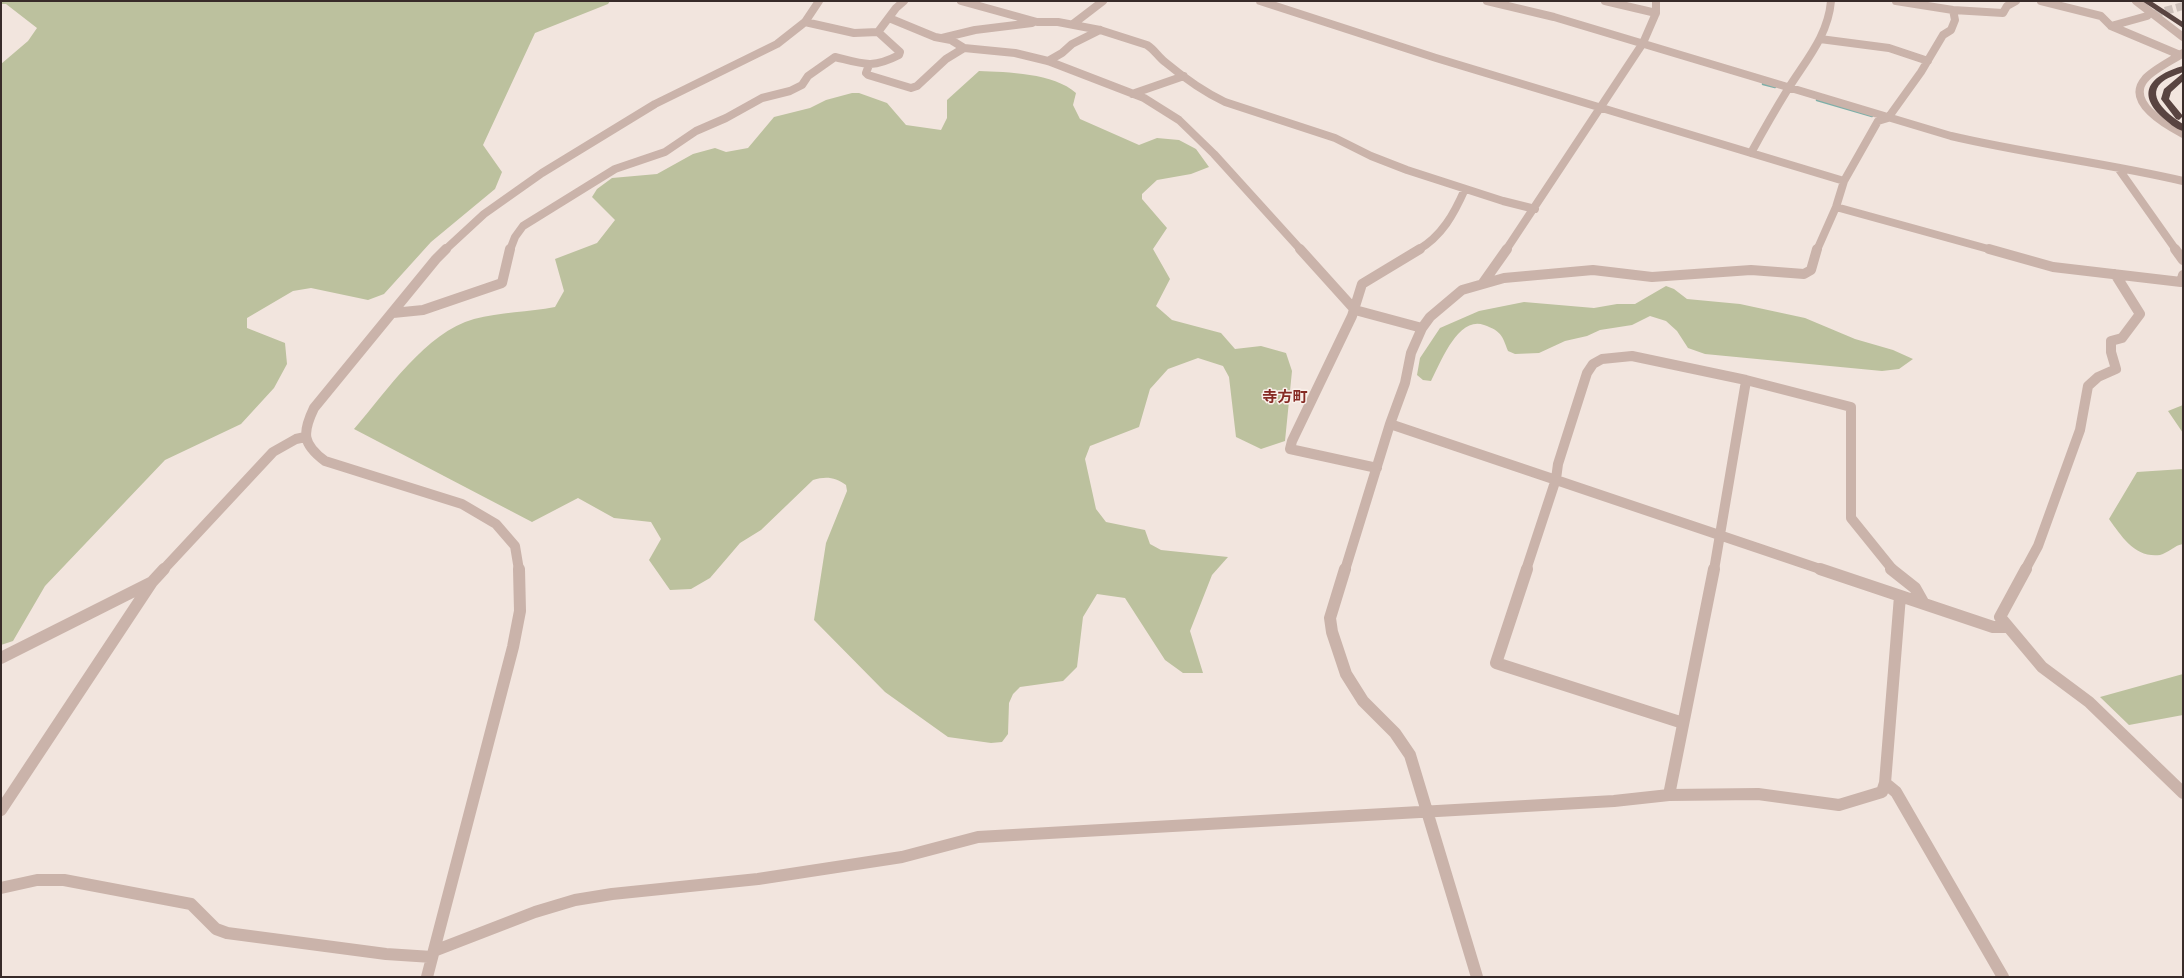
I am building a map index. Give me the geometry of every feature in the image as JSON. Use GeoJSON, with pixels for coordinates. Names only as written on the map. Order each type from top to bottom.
{"type":"FeatureCollection","features":[{"type":"Feature","properties":{"kind":"highway"},"geometry":{"type":"LineString","coordinates":[[2146,1],[2183,26]]}},
{"type":"Feature","properties":{"kind":"highway"},"geometry":{"type":"LineString","coordinates":[[2160,1],[2183,17]]}},
{"type":"Feature","properties":{"kind":"highway"},"geometry":{"type":"LineString","coordinates":[[2183,70],[2158,81],[2153,87],[2152,94],[2154,103],[2183,128]]}},
{"type":"Feature","properties":{"kind":"highway"},"geometry":{"type":"LineString","coordinates":[[2183,76],[2167,91],[2165,99],[2170,108],[2183,121]]}},
{"type":"Feature","properties":{"kind":"street"},"geometry":{"type":"LineString","coordinates":[[427,977],[513,648],[520,612],[520,578],[517,553],[515,546],[496,524],[462,504],[325,461],[312,452],[305,437],[307,422],[314,408],[436,259],[484,214],[514,192],[655,104],[765,51],[805,22],[819,1]]}},
{"type":"Feature","properties":{"kind":"street"},"geometry":{"type":"LineString","coordinates":[[878,32],[879,27],[904,1]]}},
{"type":"Feature","properties":{"kind":"street"},"geometry":{"type":"LineString","coordinates":[[961,1],[1037,22]]}},
{"type":"Feature","properties":{"kind":"street"},"geometry":{"type":"LineString","coordinates":[[1072,24],[1103,1]]}},
{"type":"Feature","properties":{"kind":"street"},"geometry":{"type":"LineString","coordinates":[[1260,1],[1436,58],[1844,181]]}},
{"type":"Feature","properties":{"kind":"street"},"geometry":{"type":"LineString","coordinates":[[1487,1],[1554,17],[1888,118],[2005,149],[2118,168],[2183,181]]}},
{"type":"Feature","properties":{"kind":"street"},"geometry":{"type":"LineString","coordinates":[[1605,1],[1656,13]]}},
{"type":"Feature","properties":{"kind":"street"},"geometry":{"type":"LineString","coordinates":[[1483,283],[1602,108],[1643,43],[1656,13],[1656,1]]}},
{"type":"Feature","properties":{"kind":"street"},"geometry":{"type":"LineString","coordinates":[[1751,153],[1788,88],[1820,40],[1831,13],[1831,1]]}},
{"type":"Feature","properties":{"kind":"street"},"geometry":{"type":"LineString","coordinates":[[1896,1],[1953,10],[2003,13],[2007,6],[2016,1]]}},
{"type":"Feature","properties":{"kind":"street"},"geometry":{"type":"LineString","coordinates":[[1477,977],[1410,755],[1395,733],[1363,702],[1346,674],[1332,632],[1330,618],[1390,424],[1405,383],[1412,353],[1422,328],[1430,316],[1462,290],[1483,283],[1535,274],[1593,270],[1622,272],[1652,277],[1751,270],[1804,274],[1811,270],[1817,250],[1836,207],[1844,181],[1878,120],[1888,118],[1928,61],[1944,35],[1951,30],[1955,20],[1949,1]]}},
{"type":"Feature","properties":{"kind":"street"},"geometry":{"type":"LineString","coordinates":[[2041,1],[2086,14],[2101,16],[2111,26],[2182,54]]}},
{"type":"Feature","properties":{"kind":"street"},"geometry":{"type":"LineString","coordinates":[[2136,1],[2183,37]]}},
{"type":"Feature","properties":{"kind":"street"},"geometry":{"type":"LineString","coordinates":[[2111,26],[2147,16]]}},
{"type":"Feature","properties":{"kind":"street"},"geometry":{"type":"LineString","coordinates":[[889,18],[961,46],[1015,53],[1048,60],[1055,66],[1150,102],[1180,120],[1183,126],[1214,154],[1355,310],[1422,328]]}},
{"type":"Feature","properties":{"kind":"street"},"geometry":{"type":"LineString","coordinates":[[393,313],[423,310],[502,283],[518,230],[615,169],[665,152],[696,131],[726,118],[762,98],[790,91],[802,84],[808,76],[835,57],[869,65],[894,59],[900,52],[878,32],[854,33],[805,22]]}},
{"type":"Feature","properties":{"kind":"street"},"geometry":{"type":"LineString","coordinates":[[942,38],[960,32],[1037,22],[1072,24],[1100,30],[1147,45],[1154,49],[1164,61],[1184,76],[1212,96],[1225,102],[1335,138],[1371,156],[1465,189],[1535,208]]}},
{"type":"Feature","properties":{"kind":"street"},"geometry":{"type":"LineString","coordinates":[[1048,60],[1062,53],[1072,44],[1100,30]]}},
{"type":"Feature","properties":{"kind":"street"},"geometry":{"type":"LineString","coordinates":[[869,65],[866,73],[868,76],[911,88],[917,86],[976,31]]}},
{"type":"Feature","properties":{"kind":"street"},"geometry":{"type":"LineString","coordinates":[[1820,40],[1885,46],[1917,55],[1928,61]]}},
{"type":"Feature","properties":{"kind":"street"},"geometry":{"type":"LineString","coordinates":[[2182,54],[2145,78],[2140,83],[2138,91],[2144,104],[2155,116],[2183,134]]}},
{"type":"Feature","properties":{"kind":"street"},"geometry":{"type":"LineString","coordinates":[[1132,94],[1184,76]]}},
{"type":"Feature","properties":{"kind":"street"},"geometry":{"type":"LineString","coordinates":[[2118,168],[2183,260]]}},
{"type":"Feature","properties":{"kind":"street"},"geometry":{"type":"LineString","coordinates":[[1377,468],[1290,449],[1292,441],[1355,310],[1362,284],[1432,242],[1452,217],[1465,189]]}},
{"type":"Feature","properties":{"kind":"street"},"geometry":{"type":"LineString","coordinates":[[1836,207],[2053,267],[2181,282],[2183,275]]}},
{"type":"Feature","properties":{"kind":"street"},"geometry":{"type":"LineString","coordinates":[[2115,274],[2140,314],[2122,338],[2112,341],[2111,352],[2116,369],[2098,377],[2088,386],[2080,430],[2038,546],[2000,616],[2042,667],[2089,702],[2183,793]]}},
{"type":"Feature","properties":{"kind":"street"},"geometry":{"type":"LineString","coordinates":[[1683,723],[1496,664],[1556,479],[1558,464],[1587,374],[1593,364],[1614,357],[1632,356],[1746,381],[1851,407],[1851,518],[1888,566],[1916,588],[1924,604]]}},
{"type":"Feature","properties":{"kind":"street"},"geometry":{"type":"LineString","coordinates":[[1669,795],[1721,535],[1746,381]]}},
{"type":"Feature","properties":{"kind":"street"},"geometry":{"type":"LineString","coordinates":[[1390,424],[1993,628],[2008,627]]}},
{"type":"Feature","properties":{"kind":"street"},"geometry":{"type":"LineString","coordinates":[[1,810],[152,582],[273,452],[296,438],[305,437]]}},
{"type":"Feature","properties":{"kind":"street"},"geometry":{"type":"LineString","coordinates":[[1,658],[152,582]]}},
{"type":"Feature","properties":{"kind":"street"},"geometry":{"type":"LineString","coordinates":[[1,888],[36,879],[56,878],[191,904],[216,929],[227,933],[386,954],[433,954],[535,912],[575,900],[612,894],[758,879],[902,857],[978,837],[1614,801],[1669,795],[1758,794],[1839,804],[1882,792],[1885,783],[1900,596]]}},
{"type":"Feature","properties":{"kind":"street"},"geometry":{"type":"LineString","coordinates":[[1885,783],[1896,792],[2003,977]]}},
{"type":"Feature","properties":{"kind":"green space"},"geometry":{"type":"Polygon","coordinates":[[[1,1],[610,1],[608,4],[535,33],[483,145],[502,172],[495,189],[431,242],[384,294],[368,300],[311,288],[293,291],[247,318],[247,328],[285,343],[287,364],[274,388],[241,424],[165,460],[45,586],[13,641],[1,645],[1,64],[28,41],[37,28],[6,4],[1,4],[1,1]]]}},
{"type":"Feature","properties":{"kind":"green space"},"geometry":{"type":"Polygon","coordinates":[[[979,71],[1016,73],[1056,81],[1067,86],[1076,93],[1073,105],[1080,119],[1139,145],[1157,138],[1179,140],[1196,149],[1209,167],[1191,174],[1157,180],[1142,194],[1142,199],[1167,228],[1153,249],[1170,279],[1156,306],[1172,320],[1221,333],[1235,349],[1261,346],[1286,353],[1292,371],[1285,441],[1261,449],[1236,437],[1229,377],[1223,366],[1198,358],[1168,369],[1150,389],[1139,427],[1090,446],[1085,459],[1096,509],[1106,522],[1145,530],[1150,544],[1161,550],[1228,557],[1212,575],[1190,631],[1203,673],[1183,673],[1165,660],[1125,598],[1097,594],[1083,617],[1077,667],[1063,681],[1020,687],[1013,694],[1009,703],[1008,734],[1002,742],[991,743],[948,737],[885,692],[814,620],[826,543],[847,491],[846,485],[838,480],[822,478],[813,480],[761,530],[740,543],[710,578],[691,589],[670,590],[649,560],[661,539],[651,522],[614,518],[578,498],[532,522],[354,429],[408,365],[440,336],[456,326],[474,319],[504,313],[555,307],[564,291],[555,259],[597,243],[615,220],[592,197],[597,189],[612,178],[657,174],[693,154],[715,148],[726,152],[748,148],[774,117],[810,108],[826,100],[852,93],[859,93],[887,103],[906,125],[941,130],[947,118],[947,100],[979,71]]]}},
{"type":"Feature","properties":{"kind":"green space"},"geometry":{"type":"Polygon","coordinates":[[[1666,286],[1674,289],[1687,299],[1740,304],[1805,318],[1855,339],[1893,350],[1913,359],[1899,369],[1882,371],[1705,354],[1688,348],[1677,331],[1666,321],[1650,316],[1632,325],[1600,330],[1587,336],[1565,341],[1539,353],[1515,354],[1508,351],[1502,337],[1494,329],[1484,325],[1475,324],[1466,327],[1458,334],[1445,353],[1431,381],[1423,380],[1417,375],[1420,358],[1440,328],[1479,311],[1524,302],[1594,308],[1617,304],[1635,304],[1666,286]]]}},
{"type":"Feature","properties":{"kind":"green space"},"geometry":{"type":"Polygon","coordinates":[[[2183,405],[2183,433],[2168,411],[2183,405]]]}},
{"type":"Feature","properties":{"kind":"green space"},"geometry":{"type":"Polygon","coordinates":[[[2183,469],[2183,544],[2160,555],[2151,555],[2136,550],[2124,539],[2109,519],[2137,472],[2183,469]]]}},
{"type":"Feature","properties":{"kind":"green space"},"geometry":{"type":"Polygon","coordinates":[[[2183,674],[2183,715],[2129,725],[2100,697],[2183,674]]]}},
{"type":"Feature","properties":{"kind":"waterway"},"geometry":{"type":"LineString","coordinates":[[1763,84],[1775,87]]}},
{"type":"Feature","properties":{"kind":"waterway"},"geometry":{"type":"LineString","coordinates":[[1817,100],[1872,116]]}},
{"type":"Feature","properties":{"kind":"tunnel"},"geometry":{"type":"LineString","coordinates":[[2154,14],[2183,6]]}},
{"type":"Feature","properties":{"kind":"district","name":"寺方町"},"geometry":{"type":"Point","coordinates":[1285,398]}}]}
